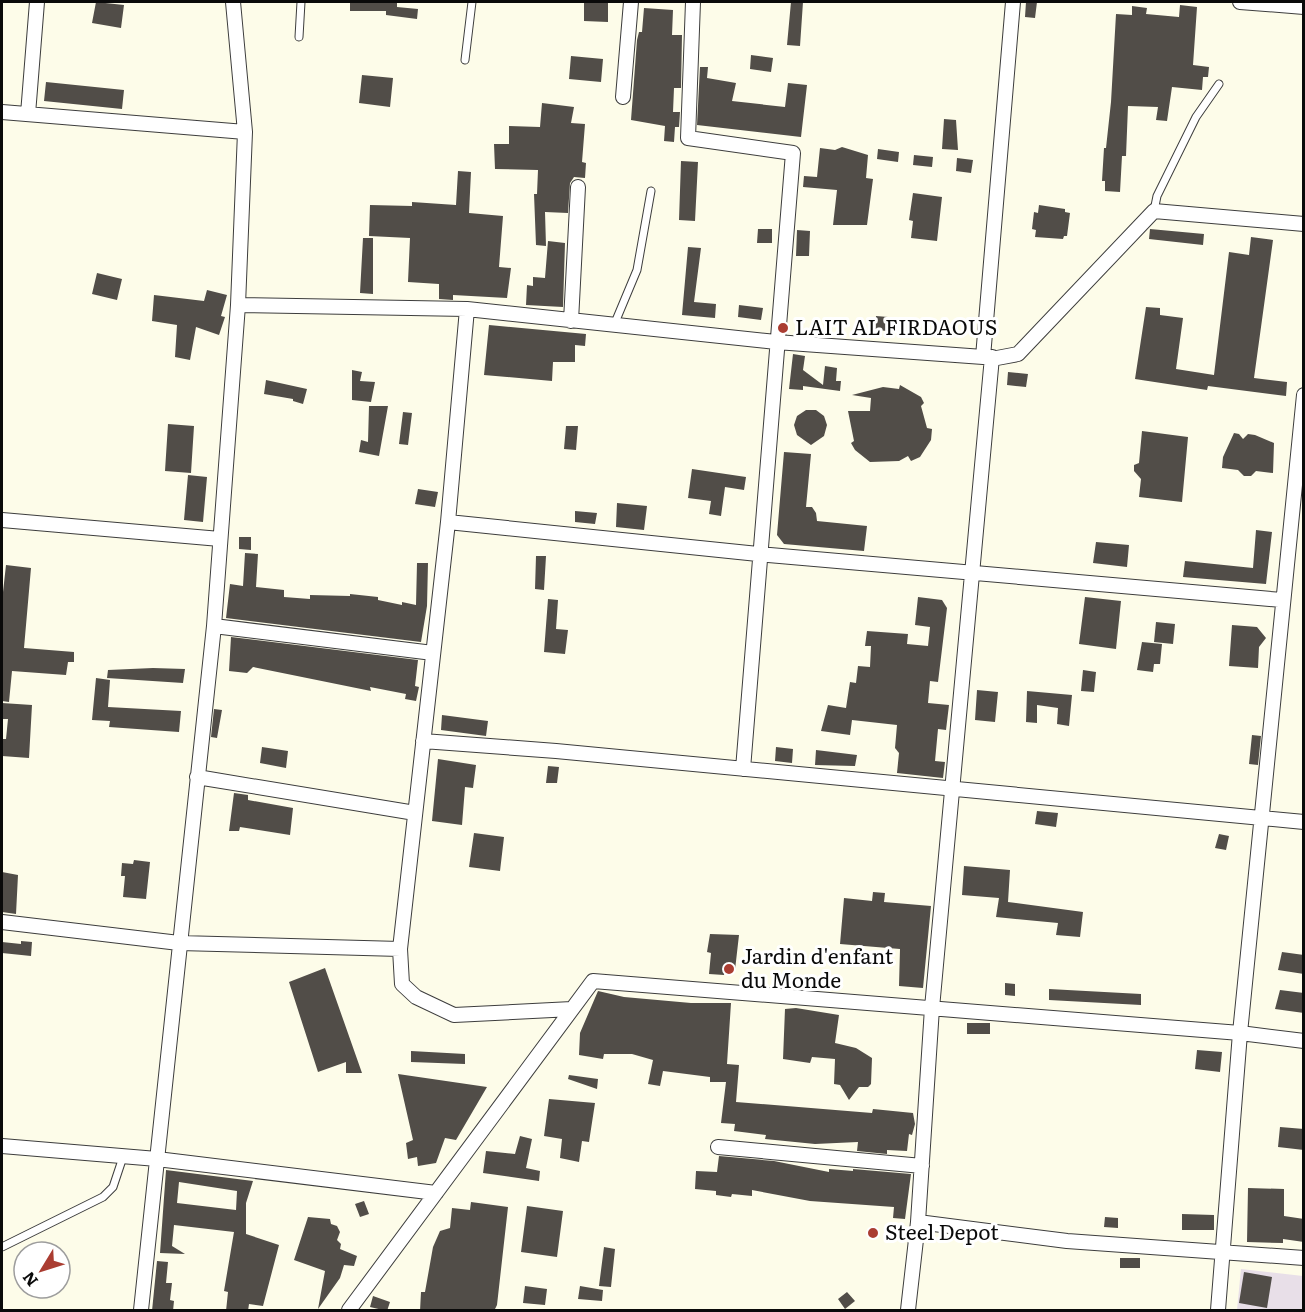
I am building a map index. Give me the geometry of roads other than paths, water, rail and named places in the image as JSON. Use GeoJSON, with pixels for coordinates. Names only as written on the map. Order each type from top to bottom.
{"type":"FeatureCollection","features":[{"type":"Feature","properties":{"kind":"street"},"geometry":{"type":"LineString","coordinates":[[28,114],[37,2]]}},
{"type":"Feature","properties":{"kind":"street"},"geometry":{"type":"LineString","coordinates":[[141,1311],[178,942],[214,626],[238,305],[245,132],[233,2]]}},
{"type":"Feature","properties":{"kind":"street"},"geometry":{"type":"LineString","coordinates":[[623,97],[631,2]]}},
{"type":"Feature","properties":{"kind":"street"},"geometry":{"type":"LineString","coordinates":[[693,2],[688,138],[793,153],[742,768]]}},
{"type":"Feature","properties":{"kind":"street"},"geometry":{"type":"LineString","coordinates":[[908,1311],[918,1222],[932,1008],[972,573],[1013,2]]}},
{"type":"Feature","properties":{"kind":"street"},"geometry":{"type":"LineString","coordinates":[[1240,2],[1304,7]]}},
{"type":"Feature","properties":{"kind":"street"},"geometry":{"type":"LineString","coordinates":[[2,112],[245,132]]}},
{"type":"Feature","properties":{"kind":"street"},"geometry":{"type":"LineString","coordinates":[[571,321],[578,187]]}},
{"type":"Feature","properties":{"kind":"street"},"geometry":{"type":"LineString","coordinates":[[238,305],[467,309],[777,342],[987,357],[1018,354],[1154,211],[1304,224]]}},
{"type":"Feature","properties":{"kind":"street"},"geometry":{"type":"LineString","coordinates":[[467,309],[448,522],[400,949],[402,984],[416,997],[454,1016],[572,1009]]}},
{"type":"Feature","properties":{"kind":"street"},"geometry":{"type":"LineString","coordinates":[[1218,1311],[1240,1033],[1304,395]]}},
{"type":"Feature","properties":{"kind":"street"},"geometry":{"type":"LineString","coordinates":[[2,520],[220,539]]}},
{"type":"Feature","properties":{"kind":"street"},"geometry":{"type":"LineString","coordinates":[[448,522],[758,554],[1282,600]]}},
{"type":"Feature","properties":{"kind":"street"},"geometry":{"type":"LineString","coordinates":[[214,626],[433,653]]}},
{"type":"Feature","properties":{"kind":"street"},"geometry":{"type":"LineString","coordinates":[[423,741],[742,768],[1304,822]]}},
{"type":"Feature","properties":{"kind":"street"},"geometry":{"type":"LineString","coordinates":[[197,777],[415,813]]}},
{"type":"Feature","properties":{"kind":"street"},"geometry":{"type":"LineString","coordinates":[[2,922],[178,942],[400,949]]}},
{"type":"Feature","properties":{"kind":"street"},"geometry":{"type":"LineString","coordinates":[[349,1311],[592,981],[1240,1033],[1304,1041]]}},
{"type":"Feature","properties":{"kind":"street"},"geometry":{"type":"LineString","coordinates":[[2,1146],[157,1159],[436,1192]]}},
{"type":"Feature","properties":{"kind":"street"},"geometry":{"type":"LineString","coordinates":[[718,1147],[922,1166]]}},
{"type":"Feature","properties":{"kind":"street"},"geometry":{"type":"LineString","coordinates":[[918,1222],[1067,1241],[1224,1250],[1304,1258]]}},
{"type":"Feature","properties":{"kind":"lane"},"geometry":{"type":"LineString","coordinates":[[298,36],[301,2]]}},
{"type":"Feature","properties":{"kind":"lane"},"geometry":{"type":"LineString","coordinates":[[465,60],[472,2]]}},
{"type":"Feature","properties":{"kind":"lane"},"geometry":{"type":"LineString","coordinates":[[1154,211],[1157,196],[1196,117],[1219,84]]}},
{"type":"Feature","properties":{"kind":"lane"},"geometry":{"type":"LineString","coordinates":[[614,325],[637,270],[651,191]]}},
{"type":"Feature","properties":{"kind":"lane"},"geometry":{"type":"LineString","coordinates":[[2,1247],[103,1197],[113,1186],[123,1156]]}},
{"type":"Feature","properties":{"kind":"place","name":"LAIT AL FIRDAOUS"},"geometry":{"type":"Point","coordinates":[783,328]}},
{"type":"Feature","properties":{"kind":"place","name":"Jardin d'enfant du Monde"},"geometry":{"type":"Point","coordinates":[729,969]}},
{"type":"Feature","properties":{"kind":"place","name":"Steel Depot"},"geometry":{"type":"Point","coordinates":[873,1233]}}]}
